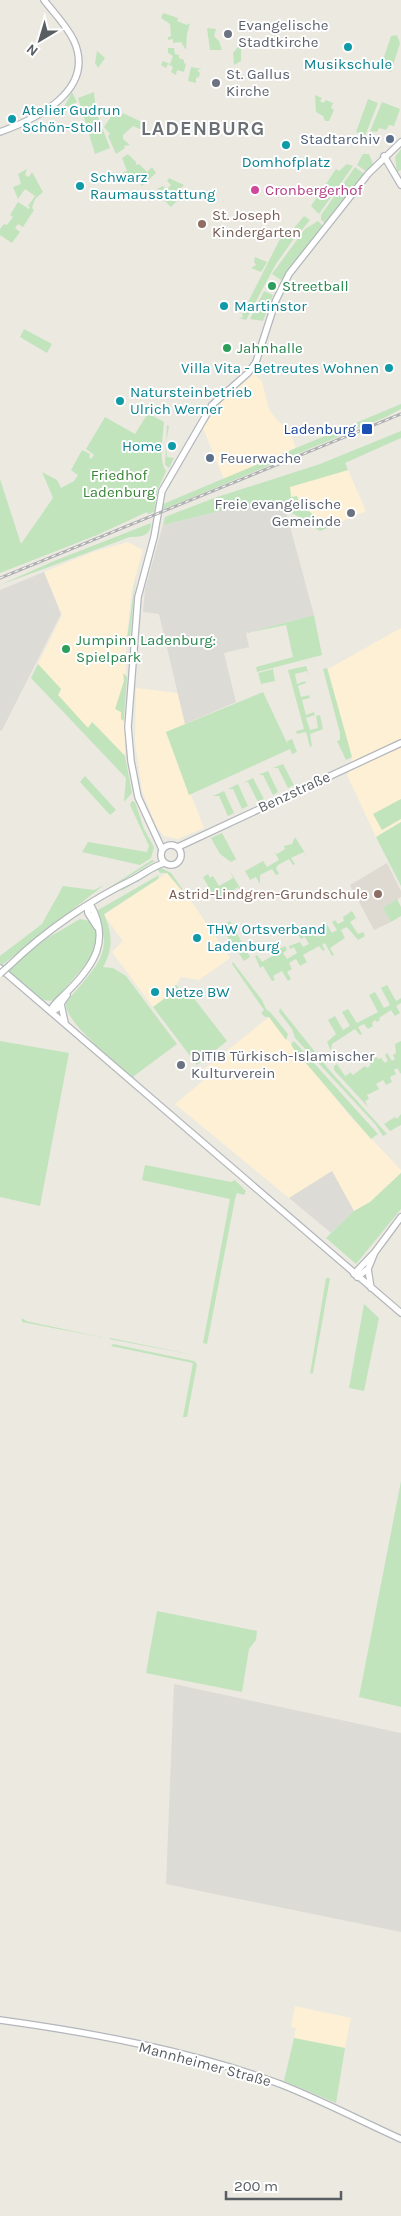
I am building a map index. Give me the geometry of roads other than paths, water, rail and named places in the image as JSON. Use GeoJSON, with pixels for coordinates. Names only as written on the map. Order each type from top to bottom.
{"type":"FeatureCollection","features":[{"type":"Feature","properties":{"kind":"main road"},"geometry":{"type":"LineString","coordinates":[[0,132],[32,119],[60,101],[76,73],[77,50],[70,35],[44,0]]}},
{"type":"Feature","properties":{"kind":"main road"},"geometry":{"type":"LineString","coordinates":[[162,860],[170,865],[176,863],[179,850],[164,847],[156,837],[144,814],[135,784],[128,727],[138,597],[154,537],[162,491],[212,405],[254,367],[276,300],[289,274],[384,156],[401,142]]}},
{"type":"Feature","properties":{"kind":"main road"},"geometry":{"type":"LineString","coordinates":[[384,156],[401,185]]}},
{"type":"Feature","properties":{"kind":"main road","name":"Benzstraße"},"geometry":{"type":"LineString","coordinates":[[179,850],[222,826],[401,743]]}},
{"type":"Feature","properties":{"kind":"main road"},"geometry":{"type":"LineString","coordinates":[[0,974],[24,951],[71,917],[162,860],[164,847]]}},
{"type":"Feature","properties":{"kind":"main road"},"geometry":{"type":"LineString","coordinates":[[89,905],[92,920]]}},
{"type":"Feature","properties":{"kind":"main road"},"geometry":{"type":"LineString","coordinates":[[51,1012],[96,958],[100,942],[99,928],[95,912],[89,905]]}},
{"type":"Feature","properties":{"kind":"main road"},"geometry":{"type":"LineString","coordinates":[[71,917],[84,917],[92,920],[99,928]]}},
{"type":"Feature","properties":{"kind":"main road"},"geometry":{"type":"LineString","coordinates":[[0,968],[401,1313]]}},
{"type":"Feature","properties":{"kind":"main road"},"geometry":{"type":"LineString","coordinates":[[41,1004],[59,1003]]}},
{"type":"Feature","properties":{"kind":"main road"},"geometry":{"type":"LineString","coordinates":[[59,1003],[65,1025]]}},
{"type":"Feature","properties":{"kind":"main road"},"geometry":{"type":"LineString","coordinates":[[356,1276],[401,1217]]}},
{"type":"Feature","properties":{"kind":"main road"},"geometry":{"type":"LineString","coordinates":[[370,1288],[368,1269],[376,1252]]}},
{"type":"Feature","properties":{"kind":"main road"},"geometry":{"type":"LineString","coordinates":[[356,1276],[368,1269]]}},
{"type":"Feature","properties":{"kind":"main road","name":"Mannheimer Straße"},"geometry":{"type":"LineString","coordinates":[[0,2020],[125,2042],[259,2077],[294,2090],[401,2139]]}},
{"type":"Feature","properties":{"kind":"railway"},"geometry":{"type":"LineString","coordinates":[[0,578],[401,414]]}},
{"type":"Feature","properties":{"kind":"place","name":"Evangelische Stadtkirche"},"geometry":{"type":"Point","coordinates":[228,34]}},
{"type":"Feature","properties":{"kind":"place","name":"Musikschule"},"geometry":{"type":"Point","coordinates":[348,47]}},
{"type":"Feature","properties":{"kind":"place","name":"St. Gallus Kirche"},"geometry":{"type":"Point","coordinates":[216,83]}},
{"type":"Feature","properties":{"kind":"place","name":"Atelier Gudrun Schön-Stoll"},"geometry":{"type":"Point","coordinates":[12,119]}},
{"type":"Feature","properties":{"kind":"place","name":"Stadtarchiv"},"geometry":{"type":"Point","coordinates":[390,139]}},
{"type":"Feature","properties":{"kind":"place","name":"Domhofplatz"},"geometry":{"type":"Point","coordinates":[286,145]}},
{"type":"Feature","properties":{"kind":"place","name":"Schwarz Raumausstattung"},"geometry":{"type":"Point","coordinates":[80,186]}},
{"type":"Feature","properties":{"kind":"place","name":"Cronbergerhof"},"geometry":{"type":"Point","coordinates":[255,190]}},
{"type":"Feature","properties":{"kind":"place","name":"St. Joseph Kindergarten"},"geometry":{"type":"Point","coordinates":[202,224]}},
{"type":"Feature","properties":{"kind":"place","name":"Streetball"},"geometry":{"type":"Point","coordinates":[272,286]}},
{"type":"Feature","properties":{"kind":"place","name":"Martinstor"},"geometry":{"type":"Point","coordinates":[224,306]}},
{"type":"Feature","properties":{"kind":"place","name":"Jahnhalle"},"geometry":{"type":"Point","coordinates":[227,348]}},
{"type":"Feature","properties":{"kind":"place","name":"Villa Vita - Betreutes Wohnen"},"geometry":{"type":"Point","coordinates":[389,368]}},
{"type":"Feature","properties":{"kind":"place","name":"Natursteinbetrieb Ulrich Werner"},"geometry":{"type":"Point","coordinates":[120,401]}},
{"type":"Feature","properties":{"kind":"place","name":"Ladenburg"},"geometry":{"type":"Point","coordinates":[367,429]}},
{"type":"Feature","properties":{"kind":"place","name":"Home"},"geometry":{"type":"Point","coordinates":[172,446]}},
{"type":"Feature","properties":{"kind":"place","name":"Feuerwache"},"geometry":{"type":"Point","coordinates":[210,458]}},
{"type":"Feature","properties":{"kind":"place","name":"Freie evangelische Gemeinde"},"geometry":{"type":"Point","coordinates":[351,513]}},
{"type":"Feature","properties":{"kind":"place","name":"Jumpinn Ladenburg: Spielpark"},"geometry":{"type":"Point","coordinates":[66,649]}},
{"type":"Feature","properties":{"kind":"place","name":"Astrid-Lindgren-Grundschule"},"geometry":{"type":"Point","coordinates":[378,894]}},
{"type":"Feature","properties":{"kind":"place","name":"THW Ortsverband Ladenburg"},"geometry":{"type":"Point","coordinates":[197,938]}},
{"type":"Feature","properties":{"kind":"place","name":"Netze BW"},"geometry":{"type":"Point","coordinates":[155,992]}},
{"type":"Feature","properties":{"kind":"place","name":"DITIB Türkisch-Islamischer Kulturverein"},"geometry":{"type":"Point","coordinates":[181,1065]}},
{"type":"Feature","properties":{"kind":"district","name":"LADENBURG"},"geometry":{"type":"Point","coordinates":[203,128]}},
{"type":"Feature","properties":{"kind":"park label","name":"Friedhof Ladenburg"},"geometry":{"type":"Point","coordinates":[119,484]}}]}
